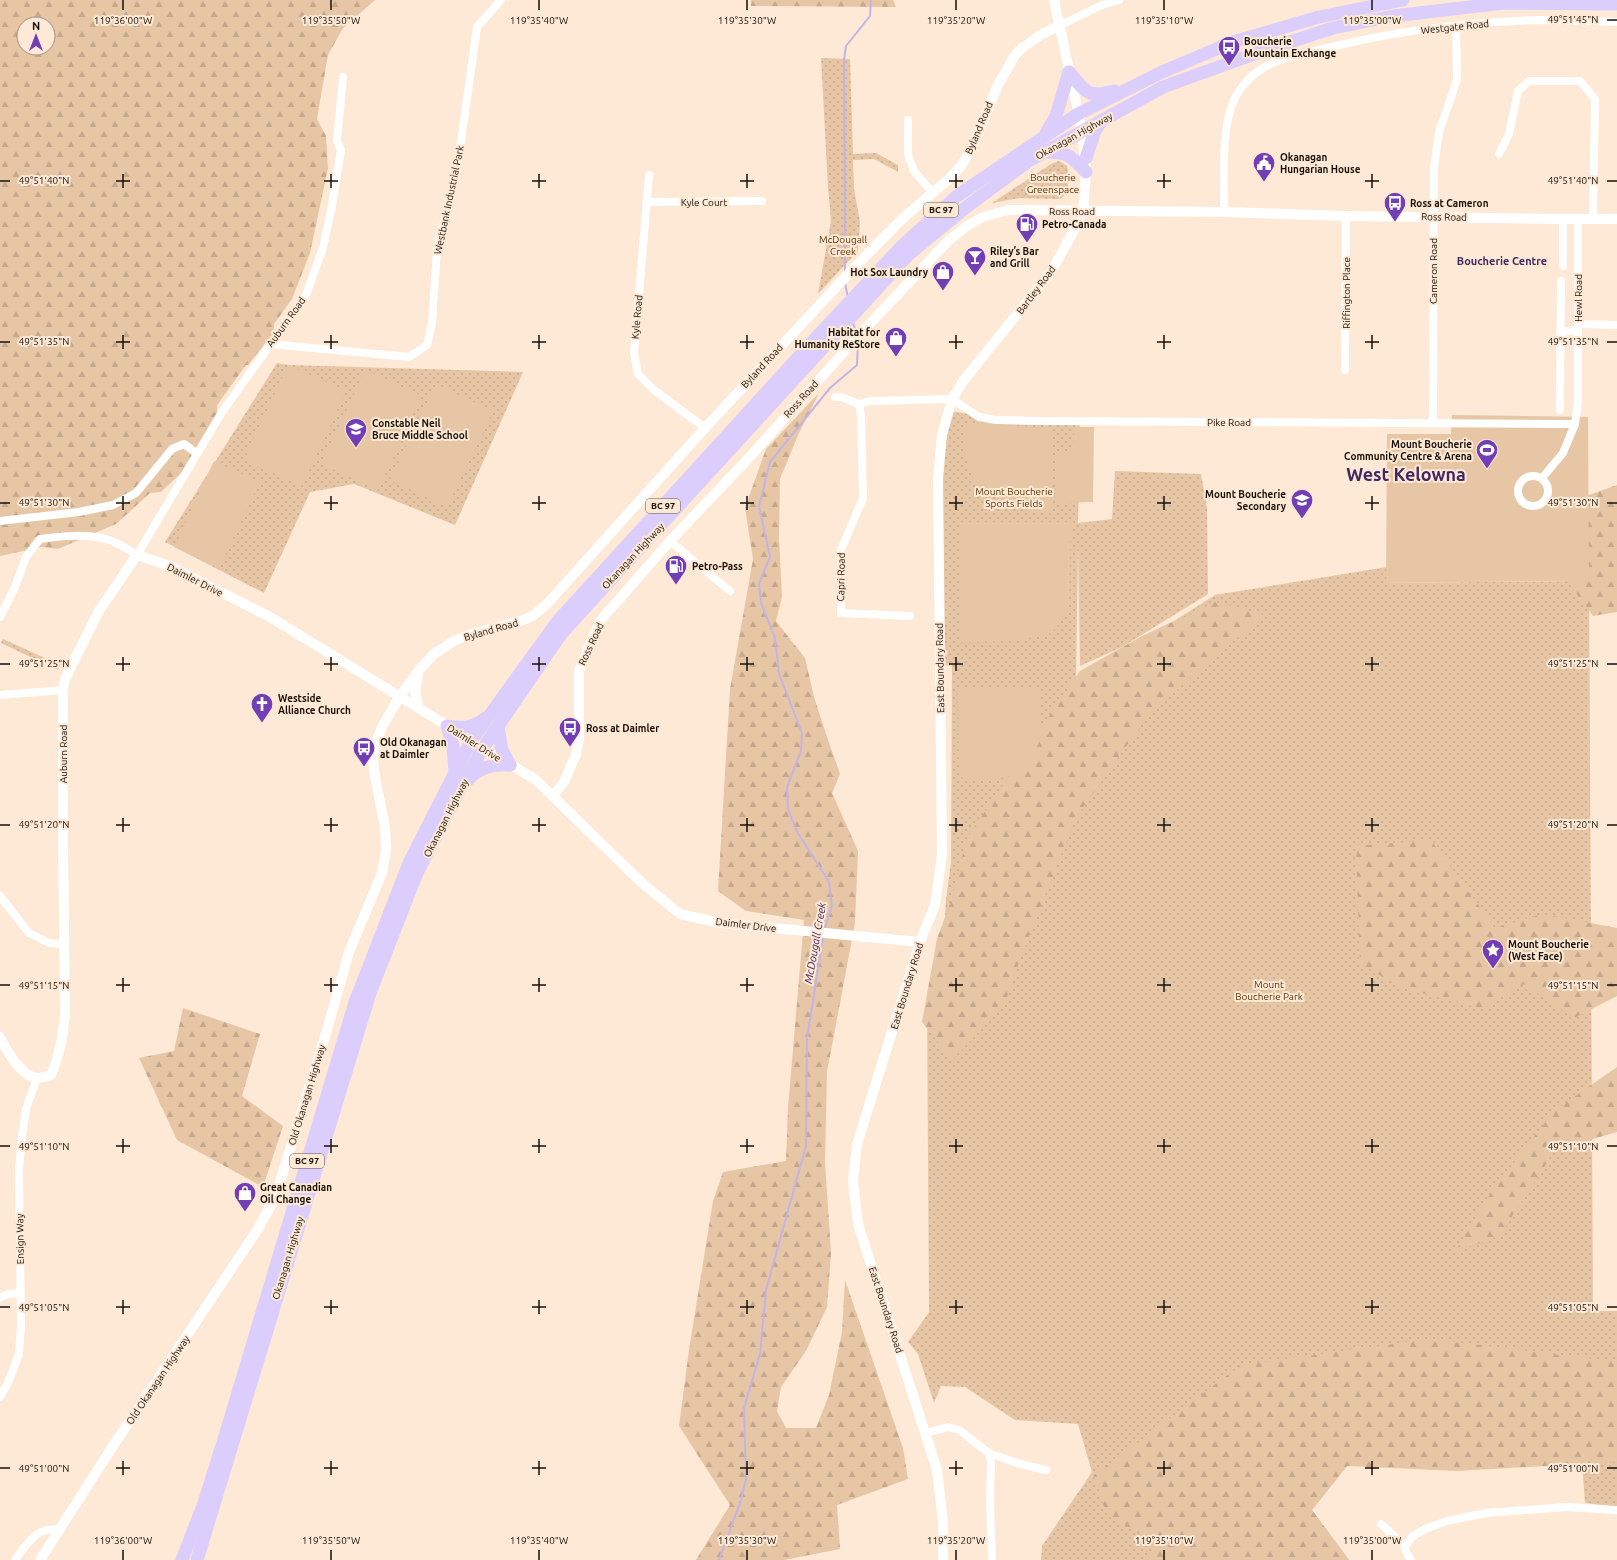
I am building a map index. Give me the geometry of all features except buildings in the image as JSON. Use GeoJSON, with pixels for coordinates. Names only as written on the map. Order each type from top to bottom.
{"type":"FeatureCollection","features":[{"type":"Feature","properties":{"kind":"highway","name":"Okanagan Highway"},"geometry":{"type":"LineString","coordinates":[[182,1560],[204,1503],[225,1436],[355,1002],[409,863],[456,772],[477,745],[498,727],[561,634],[851,309],[903,245],[957,196],[1078,114],[1162,72],[1232,42],[1318,17],[1403,0]]}},
{"type":"Feature","properties":{"kind":"highway","name":"Okanagan Highway"},"geometry":{"type":"LineString","coordinates":[[197,1560],[370,993],[417,873],[461,787],[490,714],[556,622],[851,309],[908,255],[965,208],[1030,160],[1082,130],[1163,87],[1271,48],[1333,28],[1393,16],[1504,3],[1617,4]]}},
{"type":"Feature","properties":{"kind":"highway"},"geometry":{"type":"LineString","coordinates":[[1069,72],[1090,94],[1099,95],[1133,86]]}},
{"type":"Feature","properties":{"kind":"highway"},"geometry":{"type":"LineString","coordinates":[[1043,137],[1056,116],[1069,72]]}},
{"type":"Feature","properties":{"kind":"highway"},"geometry":{"type":"LineString","coordinates":[[1086,158],[1095,131],[1102,120]]}},
{"type":"Feature","properties":{"kind":"highway"},"geometry":{"type":"LineString","coordinates":[[1044,152],[1062,152],[1072,157],[1086,172]]}},
{"type":"Feature","properties":{"kind":"highway"},"geometry":{"type":"LineString","coordinates":[[456,772],[453,745],[447,726],[470,727],[476,725],[490,714]]}},
{"type":"Feature","properties":{"kind":"highway"},"geometry":{"type":"LineString","coordinates":[[498,727],[502,750],[510,765]]}},
{"type":"Feature","properties":{"kind":"highway"},"geometry":{"type":"LineString","coordinates":[[461,787],[473,774],[484,768],[498,764],[510,765]]}},
{"type":"Feature","properties":{"kind":"street","name":"Westbank Industrial Park"},"geometry":{"type":"LineString","coordinates":[[270,344],[409,357],[428,345],[432,323],[437,250],[456,170],[477,27],[501,0]]}},
{"type":"Feature","properties":{"kind":"street","name":"Bartley Road"},"geometry":{"type":"LineString","coordinates":[[952,399],[964,380],[1051,272],[1076,227],[1083,211],[1086,158],[1082,130],[1054,0]]}},
{"type":"Feature","properties":{"kind":"street","name":"Byland Road"},"geometry":{"type":"LineString","coordinates":[[400,696],[419,670],[434,654],[454,641],[471,634],[524,620],[548,603],[705,428],[844,279],[902,219],[950,178],[966,158],[998,85],[1015,55],[1022,48],[1042,34],[1102,5],[1119,0]]}},
{"type":"Feature","properties":{"kind":"street","name":"Westgate Road"},"geometry":{"type":"LineString","coordinates":[[1224,212],[1225,131],[1228,115],[1239,91],[1246,82],[1270,64],[1283,59],[1339,45],[1456,25],[1539,20],[1617,22]]}},
{"type":"Feature","properties":{"kind":"street","name":"Cameron Road"},"geometry":{"type":"LineString","coordinates":[[1433,423],[1434,168],[1439,132],[1456,80],[1456,25]]}},
{"type":"Feature","properties":{"kind":"street","name":"Auburn Road"},"geometry":{"type":"LineString","coordinates":[[37,1078],[50,1075],[56,1062],[63,1039],[65,1013],[65,679],[99,611],[137,555],[196,453],[222,412],[306,295],[323,248],[332,206],[340,150],[337,141],[343,77]]}},
{"type":"Feature","properties":{"kind":"street"},"geometry":{"type":"LineString","coordinates":[[1499,154],[1509,134],[1518,90],[1529,81],[1580,81],[1595,99],[1593,218]]}},
{"type":"Feature","properties":{"kind":"street"},"geometry":{"type":"LineString","coordinates":[[908,120],[908,155],[914,171],[933,193]]}},
{"type":"Feature","properties":{"kind":"street","name":"Kyle Road"},"geometry":{"type":"LineString","coordinates":[[649,175],[634,353],[638,374],[654,390],[705,428]]}},
{"type":"Feature","properties":{"kind":"street","name":"Kyle Court"},"geometry":{"type":"LineString","coordinates":[[646,202],[762,201]]}},
{"type":"Feature","properties":{"kind":"street","name":"Ross Road"},"geometry":{"type":"LineString","coordinates":[[553,796],[564,782],[576,754],[579,740],[579,671],[600,621],[854,340],[950,240],[966,226],[983,217],[1008,210],[1617,219]]}},
{"type":"Feature","properties":{"kind":"street","name":"Riffington Place"},"geometry":{"type":"LineString","coordinates":[[1345,370],[1346,216]]}},
{"type":"Feature","properties":{"kind":"street","name":"Hewl Road"},"geometry":{"type":"LineString","coordinates":[[1563,219],[1563,266]]}},
{"type":"Feature","properties":{"kind":"street","name":"Hewl Road"},"geometry":{"type":"LineString","coordinates":[[1542,478],[1563,453],[1575,424],[1578,401],[1578,219]]}},
{"type":"Feature","properties":{"kind":"street","name":"Hewl Road"},"geometry":{"type":"LineString","coordinates":[[1560,410],[1561,281]]}},
{"type":"Feature","properties":{"kind":"street"},"geometry":{"type":"LineString","coordinates":[[1560,332],[1578,327],[1617,325]]}},
{"type":"Feature","properties":{"kind":"street"},"geometry":{"type":"LineString","coordinates":[[834,397],[841,397],[859,404],[870,401],[952,399]]}},
{"type":"Feature","properties":{"kind":"street","name":"Pike Road"},"geometry":{"type":"LineString","coordinates":[[952,399],[978,417],[996,420],[1575,424]]}},
{"type":"Feature","properties":{"kind":"street","name":"East Boundary Road"},"geometry":{"type":"LineString","coordinates":[[943,1560],[943,1522],[937,1470],[858,1224],[853,1181],[857,1144],[920,942],[935,905],[942,855],[938,478],[942,435],[952,399]]}},
{"type":"Feature","properties":{"kind":"street","name":"Capri Road"},"geometry":{"type":"LineString","coordinates":[[859,404],[861,416],[863,498],[841,550],[841,613],[910,616]]}},
{"type":"Feature","properties":{"kind":"street"},"geometry":{"type":"LineString","coordinates":[[0,521],[79,512],[112,505],[136,493],[172,449],[184,444],[196,453]]}},
{"type":"Feature","properties":{"kind":"street","name":"Daimler Drive"},"geometry":{"type":"LineString","coordinates":[[0,617],[3,603],[15,586],[26,557],[40,539],[67,535],[112,541],[137,555],[170,566],[270,617],[536,780],[642,883],[680,914],[720,923],[920,942]]}},
{"type":"Feature","properties":{"kind":"street"},"geometry":{"type":"LineString","coordinates":[[670,542],[730,591]]}},
{"type":"Feature","properties":{"kind":"street"},"geometry":{"type":"LineString","coordinates":[[419,670],[415,693],[419,708]]}},
{"type":"Feature","properties":{"kind":"street"},"geometry":{"type":"LineString","coordinates":[[0,695],[64,690]]}},
{"type":"Feature","properties":{"kind":"street","name":"Old Okanagan Highway"},"geometry":{"type":"LineString","coordinates":[[40,1560],[113,1446],[258,1229],[275,1198],[329,1023],[349,952],[382,872],[386,851],[385,828],[373,759],[375,744],[383,725],[400,696]]}},
{"type":"Feature","properties":{"kind":"street"},"geometry":{"type":"LineString","coordinates":[[0,896],[29,933],[49,942],[64,944]]}},
{"type":"Feature","properties":{"kind":"street"},"geometry":{"type":"LineString","coordinates":[[0,1037],[6,1050],[25,1073],[37,1078]]}},
{"type":"Feature","properties":{"kind":"street","name":"Ensign Way"},"geometry":{"type":"LineString","coordinates":[[0,1397],[8,1383],[18,1354],[21,1325],[19,1170],[26,1109],[37,1078]]}},
{"type":"Feature","properties":{"kind":"street"},"geometry":{"type":"LineString","coordinates":[[0,1298],[7,1294],[20,1293]]}},
{"type":"Feature","properties":{"kind":"street"},"geometry":{"type":"LineString","coordinates":[[926,1434],[948,1427],[960,1430],[990,1453],[1020,1464],[1046,1470]]}},
{"type":"Feature","properties":{"kind":"street"},"geometry":{"type":"LineString","coordinates":[[990,1453],[992,1560]]}},
{"type":"Feature","properties":{"kind":"street"},"geometry":{"type":"LineString","coordinates":[[1405,1546],[1413,1536],[1425,1529],[1447,1521],[1486,1513],[1567,1507],[1617,1510]]}},
{"type":"Feature","properties":{"kind":"street"},"geometry":{"type":"LineString","coordinates":[[1381,1524],[1405,1546],[1406,1552],[1411,1560]]}},
{"type":"Feature","properties":{"kind":"street"},"geometry":{"type":"LineString","coordinates":[[15,1560],[39,1532],[53,1528],[60,1530]]}},
{"type":"Feature","properties":{"kind":"green space"},"geometry":{"type":"Polygon","coordinates":[[[0,0],[375,0],[343,28],[328,55],[317,119],[326,136],[328,168],[310,253],[292,299],[274,324],[274,332],[248,365],[246,365],[217,405],[217,418],[203,443],[180,474],[161,492],[150,493],[116,524],[58,549],[42,547],[0,556],[0,0]]]}},
{"type":"Feature","properties":{"kind":"green space"},"geometry":{"type":"Polygon","coordinates":[[[751,0],[893,0],[896,7],[751,6],[751,0]]]}},
{"type":"Feature","properties":{"kind":"green space","name":"McDougall Creek"},"geometry":{"type":"Polygon","coordinates":[[[821,58],[850,59],[853,154],[876,153],[898,165],[898,172],[874,159],[853,160],[854,189],[860,222],[858,251],[818,294],[831,221],[821,58]]]}},
{"type":"Feature","properties":{"kind":"green space","name":"Boucherie Greenspace"},"geometry":{"type":"Polygon","coordinates":[[[1059,161],[1067,166],[1069,177],[1067,193],[1060,199],[1019,198],[992,203],[1051,164],[1059,161]]]}},
{"type":"Feature","properties":{"kind":"green space","name":"Constable Neil Bruce Middle School"},"geometry":{"type":"Polygon","coordinates":[[[277,363],[288,365],[523,372],[455,525],[354,484],[310,492],[264,593],[165,542],[277,363]]]}},
{"type":"Feature","properties":{"kind":"green space"},"geometry":{"type":"Polygon","coordinates":[[[288,365],[346,391],[302,486],[244,460],[288,365]]]}},
{"type":"Feature","properties":{"kind":"green space"},"geometry":{"type":"Polygon","coordinates":[[[365,370],[422,396],[378,490],[321,464],[365,370]]]}},
{"type":"Feature","properties":{"kind":"green space"},"geometry":{"type":"Polygon","coordinates":[[[436,384],[493,411],[447,507],[390,480],[436,384]]]}},
{"type":"Feature","properties":{"kind":"green space"},"geometry":{"type":"Polygon","coordinates":[[[819,393],[799,433],[780,479],[779,538],[782,597],[776,621],[805,658],[814,697],[840,774],[832,793],[858,851],[855,923],[827,1072],[825,1162],[831,1253],[827,1307],[806,1351],[781,1387],[777,1411],[786,1428],[816,1428],[829,1395],[842,1332],[845,1280],[903,1448],[908,1479],[837,1505],[840,1549],[784,1560],[696,1560],[730,1505],[679,1426],[689,1350],[713,1201],[723,1172],[786,1161],[788,1108],[804,920],[746,911],[718,891],[730,689],[753,559],[745,508],[766,449],[819,393]]]}},
{"type":"Feature","properties":{"kind":"green space","name":"Mount Boucherie Park"},"geometry":{"type":"Polygon","coordinates":[[[950,411],[1034,424],[1080,424],[1078,523],[1112,519],[1115,471],[1201,474],[1207,508],[1208,594],[1122,647],[1080,666],[1078,543],[1076,683],[1215,595],[1387,567],[1387,583],[1589,581],[1593,1311],[1617,1311],[1617,1507],[1585,1503],[1582,1462],[1347,1466],[1312,1510],[1349,1560],[1041,1560],[1042,1546],[1092,1472],[1078,1424],[1015,1420],[965,1387],[941,1386],[934,1403],[918,1354],[908,1342],[929,1312],[927,1002],[945,917],[951,862],[952,665],[936,666],[936,478],[950,411]]]}},
{"type":"Feature","properties":{"kind":"green space","name":"Mount Boucherie Community Centre & Arena"},"geometry":{"type":"Polygon","coordinates":[[[1452,415],[1588,417],[1589,581],[1386,583],[1387,434],[1451,434],[1452,415]]]}},
{"type":"Feature","properties":{"kind":"green space","name":"Mount Boucherie Sports Fields"},"geometry":{"type":"Polygon","coordinates":[[[963,423],[1052,428],[1053,514],[1014,508],[974,480],[963,447],[963,423]]]}},
{"type":"Feature","properties":{"kind":"green space"},"geometry":{"type":"Polygon","coordinates":[[[1074,427],[1094,427],[1093,502],[1056,503],[1057,453],[1073,453],[1074,427]]]}},
{"type":"Feature","properties":{"kind":"green space"},"geometry":{"type":"Polygon","coordinates":[[[214,461],[260,482],[219,568],[174,547],[214,461]]]}},
{"type":"Feature","properties":{"kind":"green space"},"geometry":{"type":"Polygon","coordinates":[[[1617,485],[1617,612],[1593,616],[1551,560],[1586,496],[1617,485]]]}},
{"type":"Feature","properties":{"kind":"green space"},"geometry":{"type":"Polygon","coordinates":[[[961,522],[1071,522],[1069,611],[1052,633],[1019,641],[960,642],[961,522]]]}},
{"type":"Feature","properties":{"kind":"green space"},"geometry":{"type":"Polygon","coordinates":[[[1215,602],[1267,616],[1222,650],[1147,717],[1075,819],[1020,960],[1004,1006],[952,1060],[922,1022],[937,939],[951,901],[967,838],[1080,671],[1142,636],[1215,602]]]}},
{"type":"Feature","properties":{"kind":"green space"},"geometry":{"type":"Polygon","coordinates":[[[3,639],[60,665],[58,670],[1,643],[3,639]]]}},
{"type":"Feature","properties":{"kind":"green space"},"geometry":{"type":"Polygon","coordinates":[[[964,687],[1040,687],[1041,738],[1032,757],[1015,775],[989,781],[959,777],[958,691],[964,687]]]}},
{"type":"Feature","properties":{"kind":"green space"},"geometry":{"type":"Polygon","coordinates":[[[1431,840],[1495,928],[1542,914],[1617,928],[1617,996],[1574,1018],[1524,984],[1482,1009],[1399,987],[1360,963],[1356,846],[1431,840]]]}},
{"type":"Feature","properties":{"kind":"green space"},"geometry":{"type":"Polygon","coordinates":[[[183,1008],[260,1034],[242,1096],[283,1126],[263,1187],[177,1140],[139,1058],[174,1051],[183,1008]]]}},
{"type":"Feature","properties":{"kind":"green space"},"geometry":{"type":"Polygon","coordinates":[[[1617,1067],[1617,1132],[1555,1150],[1500,1235],[1455,1252],[1492,1191],[1554,1111],[1617,1067]]]}},
{"type":"Feature","properties":{"kind":"green space"},"geometry":{"type":"Polygon","coordinates":[[[1430,1339],[1617,1362],[1617,1462],[1457,1471],[1347,1466],[1312,1510],[1349,1560],[1149,1560],[1153,1543],[1106,1513],[1094,1475],[1241,1365],[1430,1339]]]}},
{"type":"Feature","properties":{"kind":"waterway","name":"McDougall Creek"},"geometry":{"type":"LineString","coordinates":[[845,272],[844,60],[846,46],[870,16],[871,0]]}},
{"type":"Feature","properties":{"kind":"waterway","name":"McDougall Creek"},"geometry":{"type":"LineString","coordinates":[[845,283],[848,298]]}},
{"type":"Feature","properties":{"kind":"waterway","name":"McDougall Creek"},"geometry":{"type":"LineString","coordinates":[[853,322],[856,333]]}},
{"type":"Feature","properties":{"kind":"waterway","name":"McDougall Creek"},"geometry":{"type":"LineString","coordinates":[[824,931],[832,906],[829,882],[796,830],[788,809],[787,787],[801,751],[802,733],[779,674],[775,638],[761,603],[759,584],[770,557],[759,506],[770,462],[830,388],[857,365],[858,341]]}},
{"type":"Feature","properties":{"kind":"waterway","name":"McDougall Creek"},"geometry":{"type":"LineString","coordinates":[[719,1560],[741,1500],[746,1479],[744,1408],[760,1354],[766,1290],[806,1146],[807,1039],[823,937]]}},
{"type":"Feature","properties":{"kind":"place","name":"Boucherie Mountain Exchange"},"geometry":{"type":"Point","coordinates":[1229,66]}},
{"type":"Feature","properties":{"kind":"place","name":"Okanagan Hungarian House"},"geometry":{"type":"Point","coordinates":[1264,182]}},
{"type":"Feature","properties":{"kind":"place","name":"Ross at Cameron"},"geometry":{"type":"Point","coordinates":[1395,222]}},
{"type":"Feature","properties":{"kind":"place","name":"Petro-Canada"},"geometry":{"type":"Point","coordinates":[1027,244]}},
{"type":"Feature","properties":{"kind":"place","name":"Riley’s Bar and Grill"},"geometry":{"type":"Point","coordinates":[975,276]}},
{"type":"Feature","properties":{"kind":"place","name":"Hot Sox Laundry"},"geometry":{"type":"Point","coordinates":[943,292]}},
{"type":"Feature","properties":{"kind":"place","name":"Habitat for Humanity ReStore"},"geometry":{"type":"Point","coordinates":[896,358]}},
{"type":"Feature","properties":{"kind":"place","name":"Constable Neil Bruce Middle School"},"geometry":{"type":"Point","coordinates":[356,448]}},
{"type":"Feature","properties":{"kind":"place","name":"Mount Boucherie Community Centre & Arena"},"geometry":{"type":"Point","coordinates":[1487,470]}},
{"type":"Feature","properties":{"kind":"place","name":"Mount Boucherie Secondary"},"geometry":{"type":"Point","coordinates":[1302,520]}},
{"type":"Feature","properties":{"kind":"place","name":"Petro-Pass"},"geometry":{"type":"Point","coordinates":[676,586]}},
{"type":"Feature","properties":{"kind":"place","name":"Westside Alliance Church"},"geometry":{"type":"Point","coordinates":[262,724]}},
{"type":"Feature","properties":{"kind":"place","name":"Ross at Daimler"},"geometry":{"type":"Point","coordinates":[570,748]}},
{"type":"Feature","properties":{"kind":"place","name":"Old Okanagan at Daimler"},"geometry":{"type":"Point","coordinates":[364,768]}},
{"type":"Feature","properties":{"kind":"place","name":"Mount Boucherie (West Face)"},"geometry":{"type":"Point","coordinates":[1493,970]}},
{"type":"Feature","properties":{"kind":"place","name":"Great Canadian Oil Change"},"geometry":{"type":"Point","coordinates":[245,1212]}},
{"type":"Feature","properties":{"kind":"district","name":"Boucherie Centre"},"geometry":{"type":"Point","coordinates":[1502,261]}},
{"type":"Feature","properties":{"kind":"district","name":"West Kelowna"},"geometry":{"type":"Point","coordinates":[1406,474]}}]}
